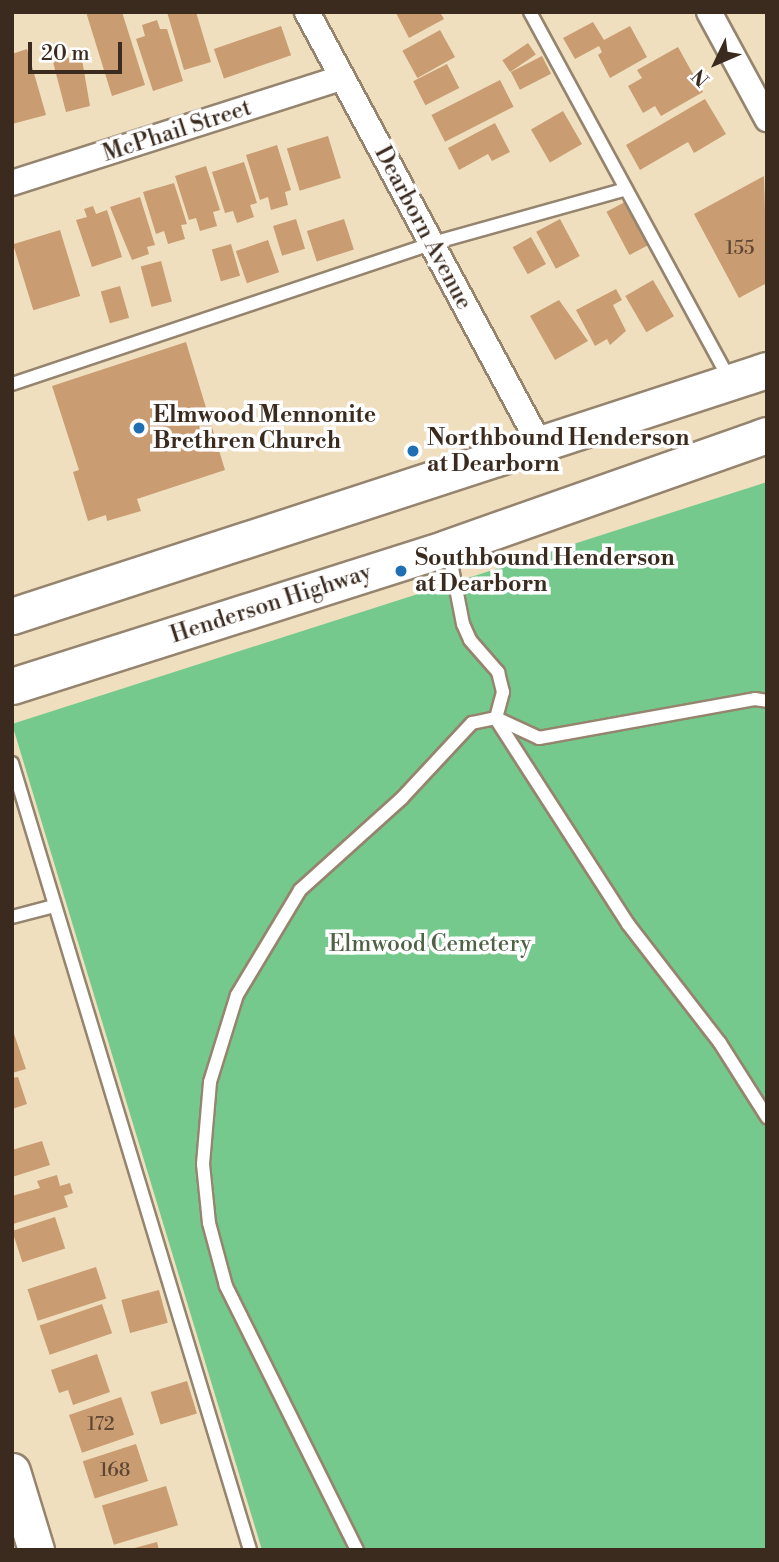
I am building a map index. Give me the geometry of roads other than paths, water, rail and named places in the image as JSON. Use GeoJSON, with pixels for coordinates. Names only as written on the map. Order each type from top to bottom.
{"type":"FeatureCollection","features":[{"type":"Feature","properties":{"kind":"main road"},"geometry":{"type":"LineString","coordinates":[[12,616],[767,370]]}},
{"type":"Feature","properties":{"kind":"main road","name":"Henderson Highway"},"geometry":{"type":"LineString","coordinates":[[12,686],[446,548],[767,435]]}},
{"type":"Feature","properties":{"kind":"main road"},"geometry":{"type":"LineString","coordinates":[[12,1471],[36,1550]]}},
{"type":"Feature","properties":{"kind":"street","name":"Dearborn Avenue"},"geometry":{"type":"LineString","coordinates":[[307,12],[540,443]]}},
{"type":"Feature","properties":{"kind":"street"},"geometry":{"type":"LineString","coordinates":[[709,12],[767,119]]}},
{"type":"Feature","properties":{"kind":"street","name":"McPhail Street"},"geometry":{"type":"LineString","coordinates":[[12,183],[342,78]]}},
{"type":"Feature","properties":{"kind":"lane"},"geometry":{"type":"LineString","coordinates":[[530,12],[730,382]]}},
{"type":"Feature","properties":{"kind":"lane"},"geometry":{"type":"LineString","coordinates":[[12,384],[433,243],[626,189]]}},
{"type":"Feature","properties":{"kind":"lane"},"geometry":{"type":"LineString","coordinates":[[452,568],[463,624],[470,640],[498,672],[503,692],[496,718],[628,924],[720,1043],[767,1117]]}},
{"type":"Feature","properties":{"kind":"lane"},"geometry":{"type":"LineString","coordinates":[[356,1550],[226,1286],[209,1223],[203,1164],[209,1082],[237,995],[300,890],[402,798],[455,737],[472,723],[496,718],[539,738],[755,699],[767,701]]}},
{"type":"Feature","properties":{"kind":"lane"},"geometry":{"type":"LineString","coordinates":[[12,763],[250,1550]]}},
{"type":"Feature","properties":{"kind":"lane"},"geometry":{"type":"LineString","coordinates":[[12,916],[54,906]]}},
{"type":"Feature","properties":{"kind":"place","name":"Elmwood Mennonite Brethren Church"},"geometry":{"type":"Point","coordinates":[139,428]}},
{"type":"Feature","properties":{"kind":"place","name":"Northbound Henderson at Dearborn"},"geometry":{"type":"Point","coordinates":[413,451]}},
{"type":"Feature","properties":{"kind":"place","name":"Southbound Henderson at Dearborn"},"geometry":{"type":"Point","coordinates":[401,571]}},
{"type":"Feature","properties":{"kind":"park label","name":"Elmwood Cemetery"},"geometry":{"type":"Point","coordinates":[430,944]}}]}
